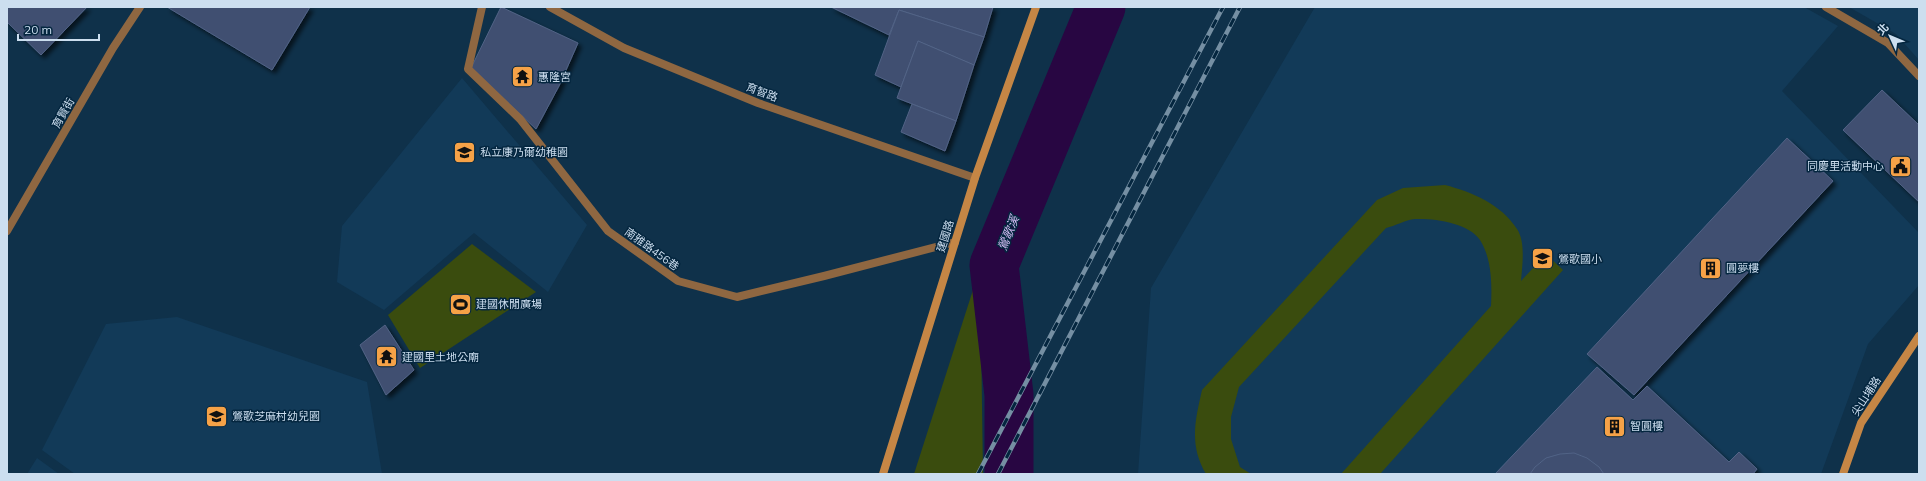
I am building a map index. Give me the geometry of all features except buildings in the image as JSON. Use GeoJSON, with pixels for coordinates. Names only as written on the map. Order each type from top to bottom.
{"type":"FeatureCollection","features":[{"type":"Feature","properties":{"kind":"street","name":"育賢街"},"geometry":{"type":"LineString","coordinates":[[7,231],[113,48],[140,7]]}},
{"type":"Feature","properties":{"kind":"street","name":"南雅路456巷"},"geometry":{"type":"LineString","coordinates":[[482,7],[468,69],[520,119],[608,231],[678,281],[737,297],[955,242]]}},
{"type":"Feature","properties":{"kind":"street","name":"育智路"},"geometry":{"type":"LineString","coordinates":[[550,7],[624,48],[758,103],[975,178]]}},
{"type":"Feature","properties":{"kind":"street","name":"建國路"},"geometry":{"type":"LineString","coordinates":[[883,474],[975,178],[1036,7]]}},
{"type":"Feature","properties":{"kind":"street"},"geometry":{"type":"LineString","coordinates":[[1826,7],[1888,43],[1919,76]]}},
{"type":"Feature","properties":{"kind":"street","name":"尖山埔路"},"geometry":{"type":"LineString","coordinates":[[1843,474],[1861,423],[1919,336]]}},
{"type":"Feature","properties":{"kind":"shaded area","name":"鶯歌國小"},"geometry":{"type":"Polygon","coordinates":[[[1315,7],[1804,7],[1838,26],[1782,91],[1919,233],[1919,285],[1868,344],[1821,474],[1138,474],[1151,288],[1315,7]]]}},
{"type":"Feature","properties":{"kind":"shaded area"},"geometry":{"type":"Polygon","coordinates":[[[1849,7],[1919,7],[1919,60],[1896,34],[1849,7]]]}},
{"type":"Feature","properties":{"kind":"shaded area","name":"私立康乃爾幼稚園"},"geometry":{"type":"Polygon","coordinates":[[[462,78],[587,225],[548,292],[474,233],[384,310],[337,282],[342,226],[462,78]]]}},
{"type":"Feature","properties":{"kind":"shaded area","name":"鶯歌芝麻村幼兒園"},"geometry":{"type":"Polygon","coordinates":[[[177,317],[367,382],[382,474],[75,474],[42,450],[106,324],[177,317]]]}},
{"type":"Feature","properties":{"kind":"shaded area"},"geometry":{"type":"Polygon","coordinates":[[[37,458],[59,474],[27,474],[37,458]]]}},
{"type":"Feature","properties":{"kind":"green space"},"geometry":{"type":"Polygon","coordinates":[[[1445,185],[1465,191],[1485,200],[1510,220],[1520,234],[1522,241],[1523,255],[1521,281],[1546,254],[1563,270],[1380,474],[1341,474],[1491,306],[1491,281],[1487,255],[1480,240],[1475,234],[1460,226],[1432,219],[1415,219],[1386,228],[1239,387],[1231,417],[1231,439],[1240,467],[1251,474],[1206,474],[1197,453],[1195,443],[1197,412],[1202,390],[1377,200],[1403,188],[1445,185]]]}},
{"type":"Feature","properties":{"kind":"green space","name":"建國休閒廣場"},"geometry":{"type":"Polygon","coordinates":[[[472,244],[536,292],[420,368],[388,315],[472,244]]]}},
{"type":"Feature","properties":{"kind":"green space"},"geometry":{"type":"Polygon","coordinates":[[[980,268],[983,474],[914,474],[980,268]]]}},
{"type":"Feature","properties":{"kind":"waterway","name":"鶯歌溪"},"geometry":{"type":"LineString","coordinates":[[1009,474],[1009,395],[994,265],[1101,7]]}},
{"type":"Feature","properties":{"kind":"railway"},"geometry":{"type":"LineString","coordinates":[[978,474],[1223,7]]}},
{"type":"Feature","properties":{"kind":"railway"},"geometry":{"type":"LineString","coordinates":[[998,474],[1240,7]]}},
{"type":"Feature","properties":{"kind":"place","name":"惠隆宮"},"geometry":{"type":"Point","coordinates":[522,77]}},
{"type":"Feature","properties":{"kind":"place","name":"私立康乃爾幼稚園"},"geometry":{"type":"Point","coordinates":[464,152]}},
{"type":"Feature","properties":{"kind":"place","name":"同慶里活動中心"},"geometry":{"type":"Point","coordinates":[1900,166]}},
{"type":"Feature","properties":{"kind":"place","name":"鶯歌國小"},"geometry":{"type":"Point","coordinates":[1543,259]}},
{"type":"Feature","properties":{"kind":"place","name":"圓夢樓"},"geometry":{"type":"Point","coordinates":[1710,268]}},
{"type":"Feature","properties":{"kind":"place","name":"建國休閒廣場"},"geometry":{"type":"Point","coordinates":[460,304]}},
{"type":"Feature","properties":{"kind":"place","name":"建國里土地公廟"},"geometry":{"type":"Point","coordinates":[386,357]}},
{"type":"Feature","properties":{"kind":"place","name":"鶯歌芝麻村幼兒園"},"geometry":{"type":"Point","coordinates":[216,416]}},
{"type":"Feature","properties":{"kind":"place","name":"智圓樓"},"geometry":{"type":"Point","coordinates":[1615,426]}}]}
